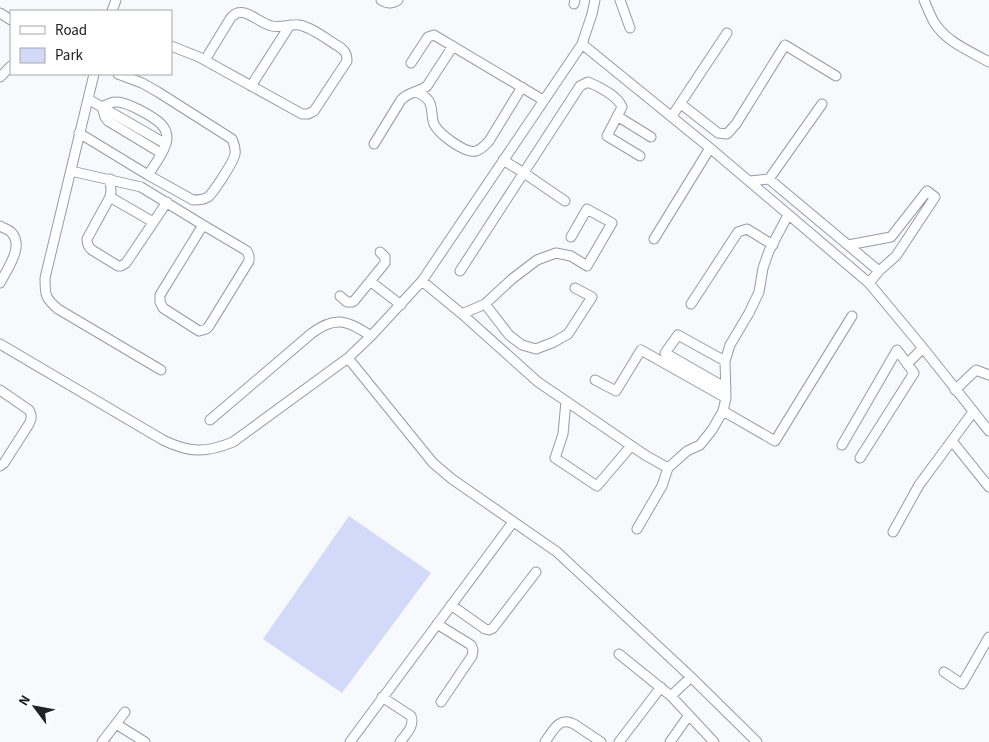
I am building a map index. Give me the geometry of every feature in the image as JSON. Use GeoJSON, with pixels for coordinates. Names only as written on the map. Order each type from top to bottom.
{"type":"FeatureCollection","features":[{"type":"Feature","properties":{"kind":"lane"},"geometry":{"type":"LineString","coordinates":[[381,0],[386,3],[398,0]]}},
{"type":"Feature","properties":{"kind":"lane"},"geometry":{"type":"LineString","coordinates":[[0,344],[176,446],[190,450],[205,450],[219,448],[233,442],[348,358],[422,281],[582,44],[595,0]]}},
{"type":"Feature","properties":{"kind":"lane"},"geometry":{"type":"LineString","coordinates":[[620,0],[630,28]]}},
{"type":"Feature","properties":{"kind":"lane"},"geometry":{"type":"LineString","coordinates":[[924,0],[934,22],[943,34],[989,62]]}},
{"type":"Feature","properties":{"kind":"lane"},"geometry":{"type":"LineString","coordinates":[[172,46],[205,60],[302,114],[314,112],[347,61],[347,56],[345,51],[301,25],[272,26],[244,12],[239,12],[230,19],[205,60]]}},
{"type":"Feature","properties":{"kind":"lane"},"geometry":{"type":"LineString","coordinates":[[251,86],[290,24]]}},
{"type":"Feature","properties":{"kind":"lane"},"geometry":{"type":"LineString","coordinates":[[672,116],[727,32]]}},
{"type":"Feature","properties":{"kind":"lane"},"geometry":{"type":"LineString","coordinates":[[411,63],[428,37],[438,37],[543,100]]}},
{"type":"Feature","properties":{"kind":"lane"},"geometry":{"type":"LineString","coordinates":[[582,44],[672,116],[869,283],[989,432]]}},
{"type":"Feature","properties":{"kind":"lane"},"geometry":{"type":"LineString","coordinates":[[681,104],[718,133],[727,134],[736,124],[785,45],[836,76]]}},
{"type":"Feature","properties":{"kind":"lane"},"geometry":{"type":"LineString","coordinates":[[374,144],[405,95],[427,86],[453,46]]}},
{"type":"Feature","properties":{"kind":"lane"},"geometry":{"type":"LineString","coordinates":[[0,76],[10,67]]}},
{"type":"Feature","properties":{"kind":"lane"},"geometry":{"type":"LineString","coordinates":[[94,75],[45,278],[45,292],[50,302],[58,309],[161,370]]}},
{"type":"Feature","properties":{"kind":"lane"},"geometry":{"type":"LineString","coordinates":[[79,133],[186,197],[193,200],[201,200],[208,197],[213,191],[235,156],[236,147],[232,139],[142,83],[121,75]]}},
{"type":"Feature","properties":{"kind":"lane"},"geometry":{"type":"LineString","coordinates":[[460,271],[580,86],[588,82],[596,85],[620,101],[622,107],[607,136],[640,156]]}},
{"type":"Feature","properties":{"kind":"lane"},"geometry":{"type":"LineString","coordinates":[[416,92],[427,99],[434,123],[443,135],[468,151],[476,151],[484,147],[522,87]]}},
{"type":"Feature","properties":{"kind":"lane"},"geometry":{"type":"LineString","coordinates":[[88,100],[166,144]]}},
{"type":"Feature","properties":{"kind":"lane"},"geometry":{"type":"LineString","coordinates":[[102,107],[108,103],[124,103],[163,125],[167,137],[166,144],[148,176]]}},
{"type":"Feature","properties":{"kind":"lane"},"geometry":{"type":"LineString","coordinates":[[770,179],[822,104]]}},
{"type":"Feature","properties":{"kind":"lane"},"geometry":{"type":"LineString","coordinates":[[102,107],[105,117],[112,124],[161,153]]}},
{"type":"Feature","properties":{"kind":"lane"},"geometry":{"type":"LineString","coordinates":[[617,116],[651,137]]}},
{"type":"Feature","properties":{"kind":"lane"},"geometry":{"type":"LineString","coordinates":[[654,239],[710,148]]}},
{"type":"Feature","properties":{"kind":"lane"},"geometry":{"type":"LineString","coordinates":[[503,160],[565,201]]}},
{"type":"Feature","properties":{"kind":"lane"},"geometry":{"type":"LineString","coordinates":[[71,171],[141,187],[247,251],[249,261],[209,326],[199,331],[163,308],[160,302],[160,295],[203,225]]}},
{"type":"Feature","properties":{"kind":"lane"},"geometry":{"type":"LineString","coordinates":[[110,179],[110,197],[87,239],[87,244],[88,248],[116,265],[124,265],[167,202]]}},
{"type":"Feature","properties":{"kind":"lane"},"geometry":{"type":"LineString","coordinates":[[750,181],[770,179],[879,271]]}},
{"type":"Feature","properties":{"kind":"lane"},"geometry":{"type":"LineString","coordinates":[[848,245],[891,237],[927,191],[935,197],[896,256],[869,283]]}},
{"type":"Feature","properties":{"kind":"lane"},"geometry":{"type":"LineString","coordinates":[[110,197],[153,222]]}},
{"type":"Feature","properties":{"kind":"lane"},"geometry":{"type":"LineString","coordinates":[[462,314],[485,304],[512,279],[537,260],[556,253],[571,256],[587,266],[612,222],[587,209],[571,237]]}},
{"type":"Feature","properties":{"kind":"lane"},"geometry":{"type":"LineString","coordinates":[[637,529],[662,486],[668,468],[687,451],[700,445],[712,430],[723,411],[726,393],[725,361],[730,345],[759,292],[763,268],[769,251],[788,215]]}},
{"type":"Feature","properties":{"kind":"lane"},"geometry":{"type":"LineString","coordinates":[[0,226],[11,232],[16,240],[17,250],[0,283]]}},
{"type":"Feature","properties":{"kind":"lane"},"geometry":{"type":"LineString","coordinates":[[691,304],[738,232],[747,230],[773,245]]}},
{"type":"Feature","properties":{"kind":"lane"},"geometry":{"type":"LineString","coordinates":[[340,296],[347,302],[352,302],[385,263],[385,257],[380,252]]}},
{"type":"Feature","properties":{"kind":"lane"},"geometry":{"type":"LineString","coordinates":[[370,281],[401,304]]}},
{"type":"Feature","properties":{"kind":"lane"},"geometry":{"type":"LineString","coordinates":[[422,281],[538,382],[631,446],[668,468]]}},
{"type":"Feature","properties":{"kind":"lane"},"geometry":{"type":"LineString","coordinates":[[485,304],[509,335],[522,345],[536,349],[568,334],[592,297],[575,288]]}},
{"type":"Feature","properties":{"kind":"lane"},"geometry":{"type":"LineString","coordinates":[[723,411],[775,441],[852,316]]}},
{"type":"Feature","properties":{"kind":"lane"},"geometry":{"type":"LineString","coordinates":[[210,420],[323,325],[336,322],[349,323],[371,336]]}},
{"type":"Feature","properties":{"kind":"lane"},"geometry":{"type":"LineString","coordinates":[[725,361],[678,335],[666,354],[726,393]]}},
{"type":"Feature","properties":{"kind":"lane"},"geometry":{"type":"LineString","coordinates":[[907,364],[923,348]]}},
{"type":"Feature","properties":{"kind":"lane"},"geometry":{"type":"LineString","coordinates":[[595,380],[616,391],[641,350],[726,393]]}},
{"type":"Feature","properties":{"kind":"lane"},"geometry":{"type":"LineString","coordinates":[[842,445],[897,350],[914,373],[860,458]]}},
{"type":"Feature","properties":{"kind":"lane"},"geometry":{"type":"LineString","coordinates":[[348,358],[433,463],[452,480],[557,552],[691,677],[757,742]]}},
{"type":"Feature","properties":{"kind":"lane"},"geometry":{"type":"LineString","coordinates":[[955,390],[976,370],[989,375]]}},
{"type":"Feature","properties":{"kind":"lane"},"geometry":{"type":"LineString","coordinates":[[0,390],[29,410],[31,420],[4,463],[0,466]]}},
{"type":"Feature","properties":{"kind":"lane"},"geometry":{"type":"LineString","coordinates":[[566,401],[562,434],[555,458],[597,486],[631,446]]}},
{"type":"Feature","properties":{"kind":"lane"},"geometry":{"type":"LineString","coordinates":[[893,532],[919,485],[973,412]]}},
{"type":"Feature","properties":{"kind":"lane"},"geometry":{"type":"LineString","coordinates":[[952,441],[989,487]]}},
{"type":"Feature","properties":{"kind":"lane"},"geometry":{"type":"LineString","coordinates":[[350,742],[513,522]]}},
{"type":"Feature","properties":{"kind":"lane"},"geometry":{"type":"LineString","coordinates":[[451,605],[489,630],[493,628],[536,572]]}},
{"type":"Feature","properties":{"kind":"lane"},"geometry":{"type":"LineString","coordinates":[[437,624],[471,645],[473,650],[472,656],[441,702]]}},
{"type":"Feature","properties":{"kind":"lane"},"geometry":{"type":"LineString","coordinates":[[944,672],[962,684],[989,637]]}},
{"type":"Feature","properties":{"kind":"lane"},"geometry":{"type":"LineString","coordinates":[[619,654],[671,696],[714,742]]}},
{"type":"Feature","properties":{"kind":"lane"},"geometry":{"type":"LineString","coordinates":[[671,696],[691,677]]}},
{"type":"Feature","properties":{"kind":"lane"},"geometry":{"type":"LineString","coordinates":[[620,742],[660,687]]}},
{"type":"Feature","properties":{"kind":"lane"},"geometry":{"type":"LineString","coordinates":[[382,698],[411,716],[410,728],[400,742]]}},
{"type":"Feature","properties":{"kind":"lane"},"geometry":{"type":"LineString","coordinates":[[102,742],[125,712]]}},
{"type":"Feature","properties":{"kind":"lane"},"geometry":{"type":"LineString","coordinates":[[670,742],[689,715]]}},
{"type":"Feature","properties":{"kind":"lane"},"geometry":{"type":"LineString","coordinates":[[545,742],[556,726],[565,721],[574,724],[601,742]]}},
{"type":"Feature","properties":{"kind":"lane"},"geometry":{"type":"LineString","coordinates":[[116,724],[146,742]]}},
{"type":"Feature","properties":{"kind":"green space"},"geometry":{"type":"Polygon","coordinates":[[[349,516],[431,573],[342,693],[263,639],[349,516]]]}}]}
